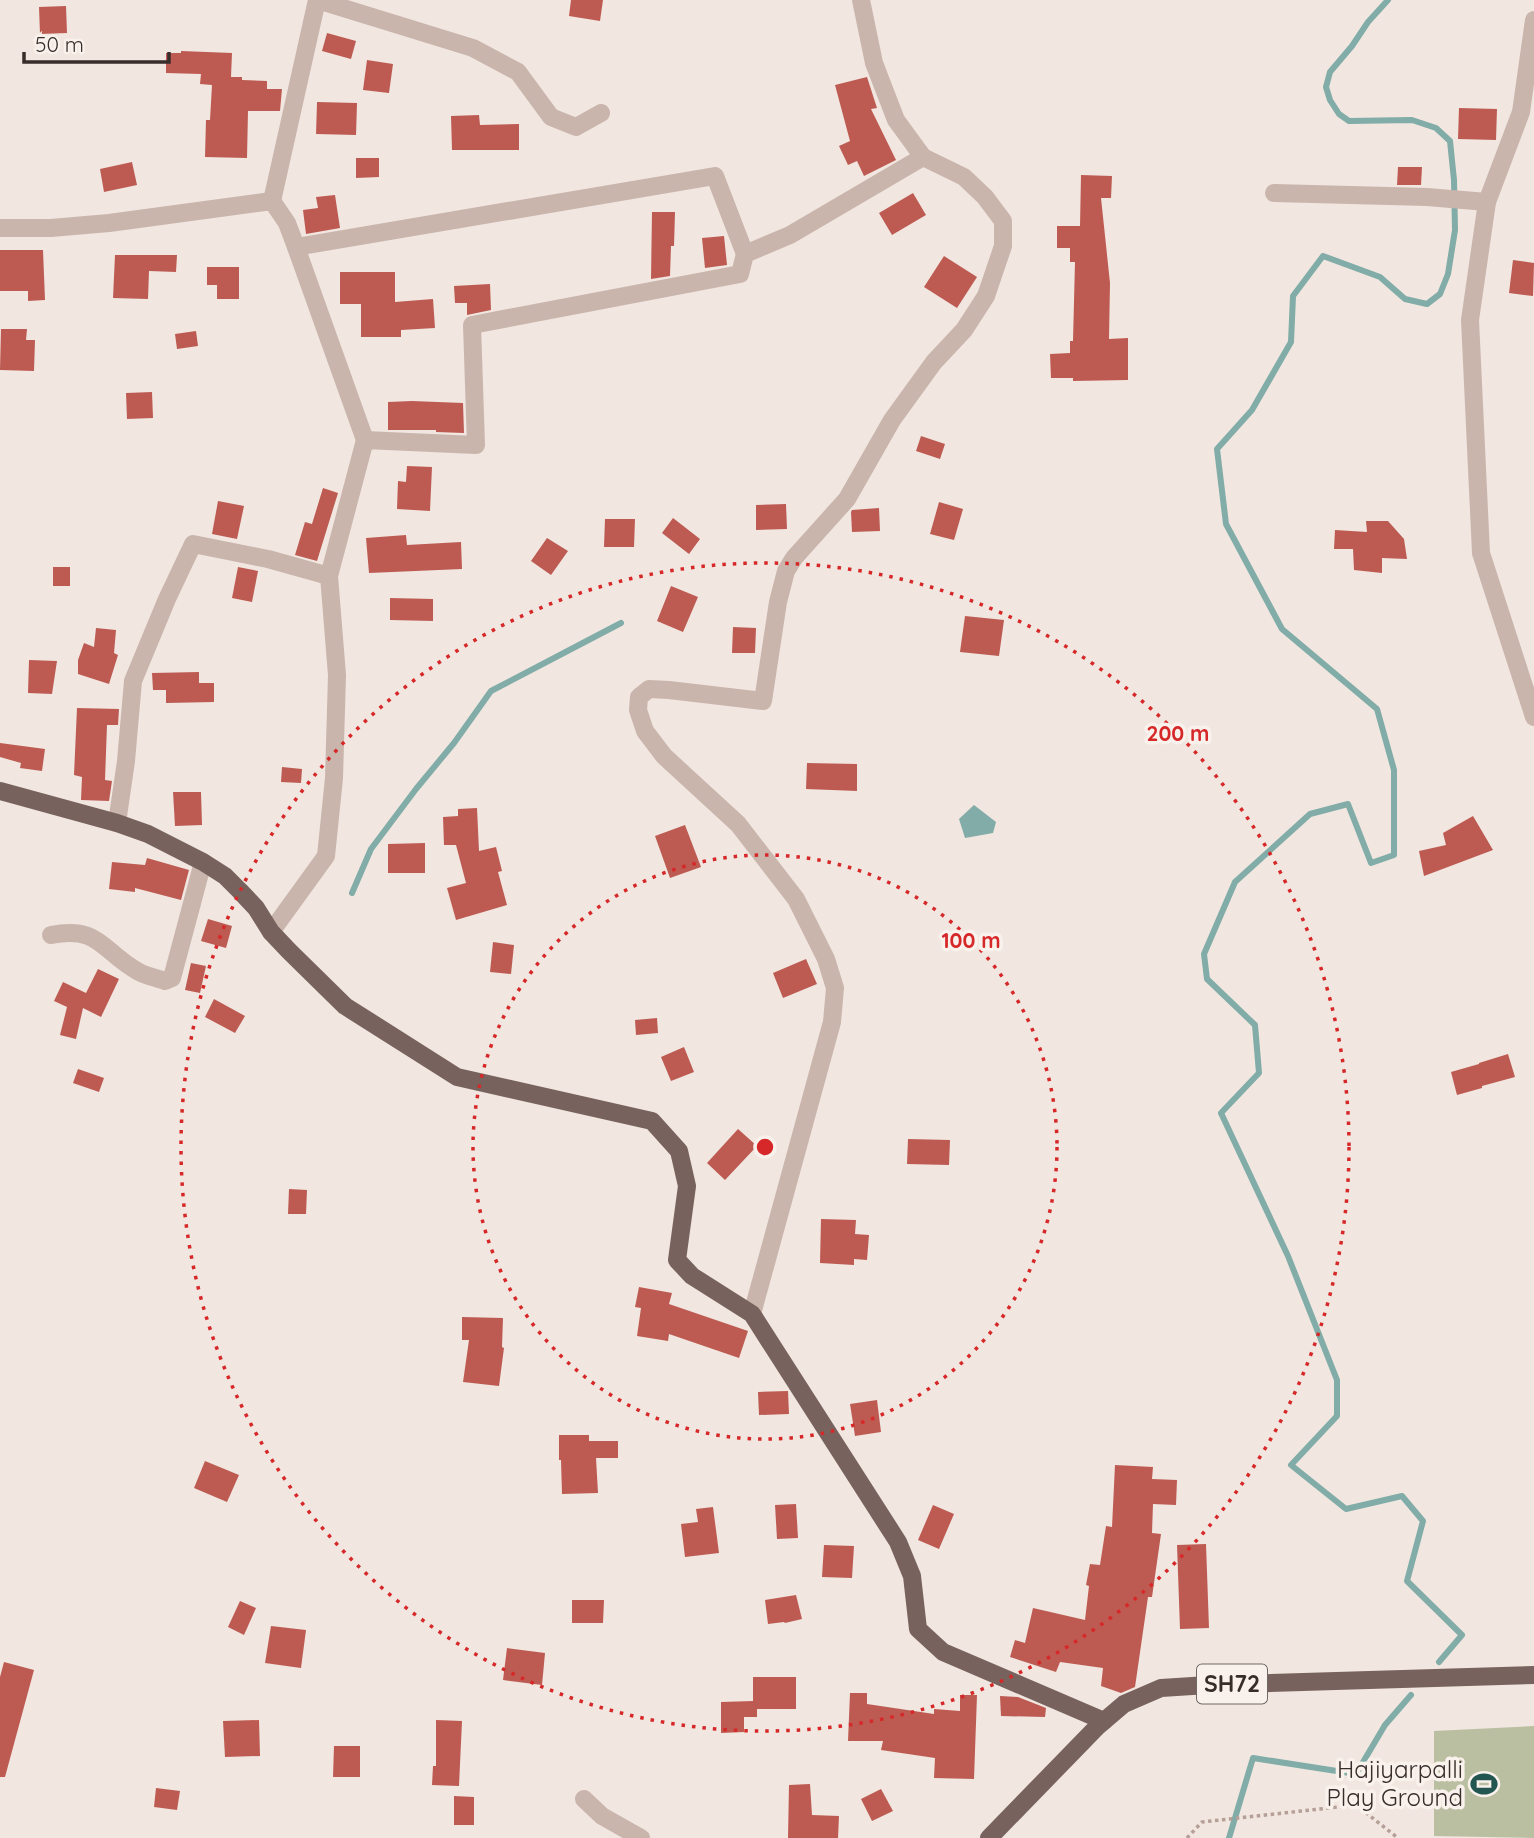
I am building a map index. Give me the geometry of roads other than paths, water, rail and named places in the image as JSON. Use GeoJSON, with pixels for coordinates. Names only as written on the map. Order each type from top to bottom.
{"type":"FeatureCollection","features":[{"type":"Feature","properties":{"kind":"main road"},"geometry":{"type":"LineString","coordinates":[[0,792],[117,823],[148,834],[203,862],[225,876],[240,891],[256,908],[271,932],[345,1006],[457,1076],[652,1121],[679,1151],[687,1186],[677,1259],[692,1276],[752,1314],[898,1542],[912,1576],[918,1629],[943,1652],[1104,1721]]}},
{"type":"Feature","properties":{"kind":"main road","name":"SH72"},"geometry":{"type":"LineString","coordinates":[[989,1838],[1104,1721],[1124,1704],[1161,1688],[1534,1675]]}},
{"type":"Feature","properties":{"kind":"street"},"geometry":{"type":"LineString","coordinates":[[271,932],[326,856],[334,778],[337,675],[329,576],[365,440],[287,223],[271,201],[317,0],[473,48],[518,72],[551,117],[576,127],[601,113]]}},
{"type":"Feature","properties":{"kind":"street"},"geometry":{"type":"LineString","coordinates":[[752,1314],[832,1022],[835,988],[826,959],[796,899],[738,824],[664,756],[645,731],[638,710],[639,697],[649,689],[659,689],[763,701],[778,602],[786,571],[794,558],[847,499],[892,420],[934,362],[964,330],[986,296],[1003,246],[1003,221],[985,197],[964,177],[923,157],[896,120],[874,63],[861,0]]}},
{"type":"Feature","properties":{"kind":"street"},"geometry":{"type":"LineString","coordinates":[[1533,710],[1481,553],[1470,320],[1487,202],[1521,112],[1534,20]]}},
{"type":"Feature","properties":{"kind":"street"},"geometry":{"type":"LineString","coordinates":[[745,254],[790,235],[923,157]]}},
{"type":"Feature","properties":{"kind":"street"},"geometry":{"type":"LineString","coordinates":[[296,247],[715,176],[745,254],[740,274],[472,324],[475,445],[365,440]]}},
{"type":"Feature","properties":{"kind":"street"},"geometry":{"type":"LineString","coordinates":[[1273,194],[1427,197],[1487,202]]}},
{"type":"Feature","properties":{"kind":"street"},"geometry":{"type":"LineString","coordinates":[[0,229],[109,223],[271,201]]}},
{"type":"Feature","properties":{"kind":"street"},"geometry":{"type":"LineString","coordinates":[[117,823],[134,681],[167,598],[193,544],[268,559],[329,576]]}},
{"type":"Feature","properties":{"kind":"street"},"geometry":{"type":"LineString","coordinates":[[51,935],[69,932],[93,937],[139,973],[165,981],[172,978],[203,862]]}},
{"type":"Feature","properties":{"kind":"street"},"geometry":{"type":"LineString","coordinates":[[584,1800],[602,1816],[642,1838]]}},
{"type":"Feature","properties":{"kind":"water"},"geometry":{"type":"Polygon","coordinates":[[[974,805],[996,822],[993,833],[965,838],[959,819],[974,805]]]}},
{"type":"Feature","properties":{"kind":"waterway"},"geometry":{"type":"LineString","coordinates":[[1388,0],[1330,72],[1326,87],[1339,114],[1349,121],[1412,120],[1436,128],[1450,141],[1455,230],[1448,274],[1440,294],[1427,304],[1405,299],[1380,277],[1323,256],[1293,296],[1291,342],[1252,410],[1217,449],[1226,524],[1282,629],[1377,709],[1394,770],[1394,855],[1371,863],[1348,804],[1310,814],[1235,882],[1204,954],[1207,979],[1255,1025],[1259,1073],[1221,1113],[1288,1256],[1337,1380],[1337,1416],[1291,1465],[1346,1509],[1402,1496],[1423,1521],[1407,1581],[1462,1635],[1439,1662]]}},
{"type":"Feature","properties":{"kind":"waterway"},"geometry":{"type":"LineString","coordinates":[[352,893],[371,849],[491,691],[621,623]]}},
{"type":"Feature","properties":{"kind":"waterway"},"geometry":{"type":"LineString","coordinates":[[1229,1838],[1253,1758],[1356,1774],[1385,1725],[1411,1695]]}},
{"type":"Feature","properties":{"kind":"place","name":"Hajiyarpalli Play Ground"},"geometry":{"type":"Point","coordinates":[1484,1784]}}]}
